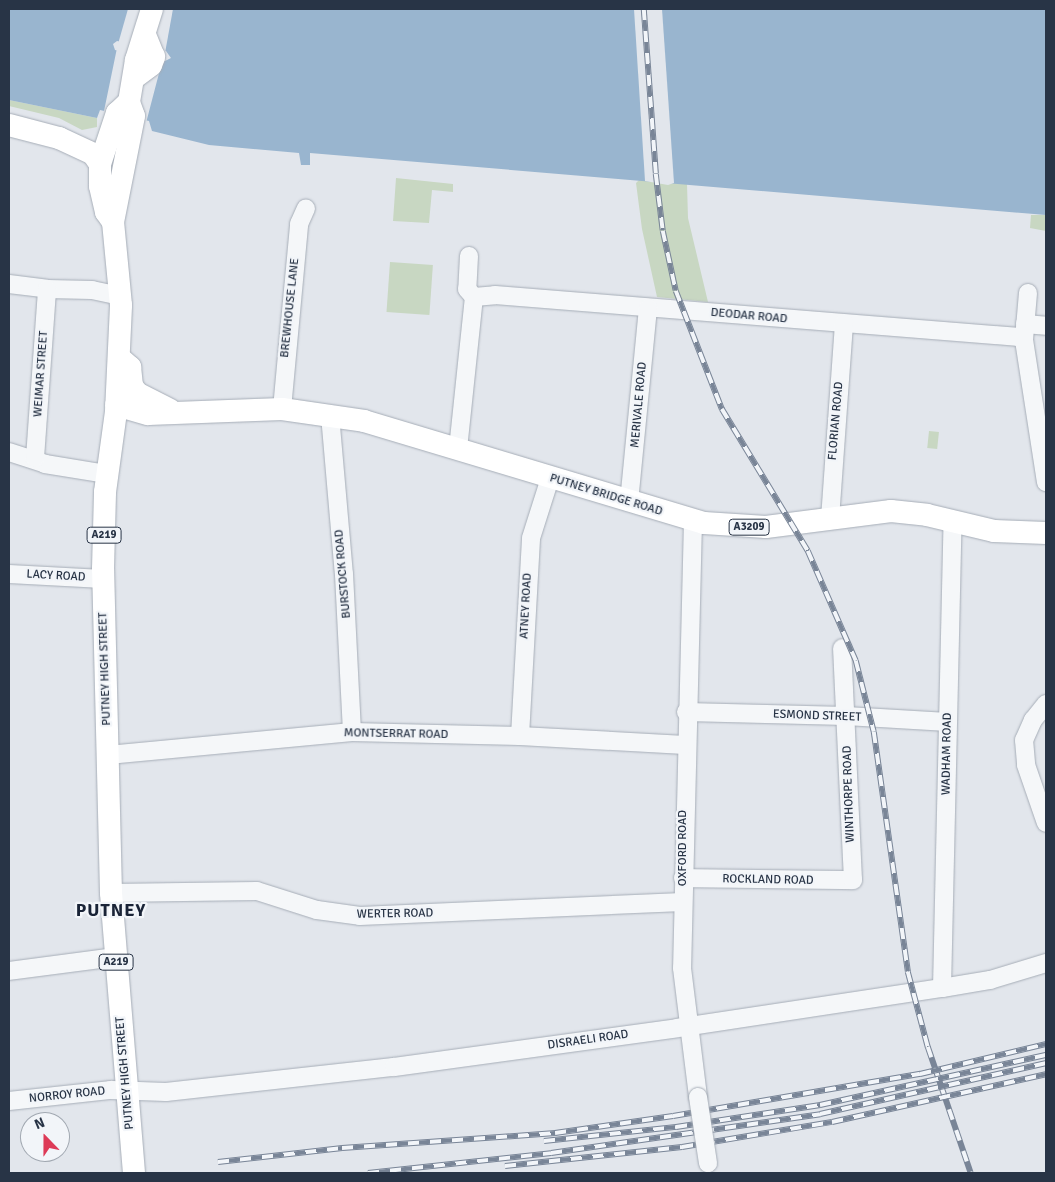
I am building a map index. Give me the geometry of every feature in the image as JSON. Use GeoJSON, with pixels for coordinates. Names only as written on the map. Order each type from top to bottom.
{"type":"FeatureCollection","features":[{"type":"Feature","properties":{"kind":"main road","name":"A219"},"geometry":{"type":"LineString","coordinates":[[111,165],[116,135],[134,116],[129,102],[134,78],[152,65],[154,57],[145,35],[152,9]]}},
{"type":"Feature","properties":{"kind":"main road"},"geometry":{"type":"LineString","coordinates":[[9,125],[59,138],[111,165]]}},
{"type":"Feature","properties":{"kind":"main road"},"geometry":{"type":"LineString","coordinates":[[59,138],[116,135]]}},
{"type":"Feature","properties":{"kind":"main road","name":"PUTNEY HIGH STREET"},"geometry":{"type":"LineString","coordinates":[[111,165],[100,188],[106,212],[112,222],[121,296],[120,357],[116,405],[106,474],[103,579],[111,893],[134,1173]]}},
{"type":"Feature","properties":{"kind":"main road","name":"PUTNEY BRIDGE ROAD"},"geometry":{"type":"LineString","coordinates":[[120,357],[130,367],[132,386],[137,393],[172,410]]}},
{"type":"Feature","properties":{"kind":"main road","name":"PUTNEY BRIDGE ROAD"},"geometry":{"type":"LineString","coordinates":[[116,405],[148,414],[172,410],[282,409],[364,421],[692,521],[766,527],[891,511],[953,520],[994,530],[1046,533]]}},
{"type":"Feature","properties":{"kind":"street","name":"BREWHOUSE LANE"},"geometry":{"type":"LineString","coordinates":[[282,409],[299,224],[306,208]]}},
{"type":"Feature","properties":{"kind":"street"},"geometry":{"type":"LineString","coordinates":[[458,449],[474,297],[467,289],[469,256]]}},
{"type":"Feature","properties":{"kind":"street"},"geometry":{"type":"LineString","coordinates":[[9,284],[47,289],[92,290],[121,296]]}},
{"type":"Feature","properties":{"kind":"street","name":"WEIMAR STREET"},"geometry":{"type":"LineString","coordinates":[[35,458],[47,289]]}},
{"type":"Feature","properties":{"kind":"street"},"geometry":{"type":"LineString","coordinates":[[1028,293],[1024,332],[1046,482]]}},
{"type":"Feature","properties":{"kind":"street","name":"DEODAR ROAD"},"geometry":{"type":"LineString","coordinates":[[474,297],[494,295],[1019,337],[1024,332],[1046,326]]}},
{"type":"Feature","properties":{"kind":"street","name":"MERIVALE ROAD"},"geometry":{"type":"LineString","coordinates":[[629,502],[648,308]]}},
{"type":"Feature","properties":{"kind":"street","name":"FLORIAN ROAD"},"geometry":{"type":"LineString","coordinates":[[830,519],[844,324]]}},
{"type":"Feature","properties":{"kind":"street","name":"BURSTOCK ROAD"},"geometry":{"type":"LineString","coordinates":[[330,415],[344,574],[352,732]]}},
{"type":"Feature","properties":{"kind":"street"},"geometry":{"type":"LineString","coordinates":[[9,452],[35,458],[45,464],[106,474]]}},
{"type":"Feature","properties":{"kind":"street","name":"ATNEY ROAD"},"geometry":{"type":"LineString","coordinates":[[520,736],[531,538],[550,478]]}},
{"type":"Feature","properties":{"kind":"street","name":"WADHAM ROAD"},"geometry":{"type":"LineString","coordinates":[[942,988],[953,520]]}},
{"type":"Feature","properties":{"kind":"street","name":"OXFORD ROAD"},"geometry":{"type":"LineString","coordinates":[[692,521],[685,746],[682,968],[708,1168]]}},
{"type":"Feature","properties":{"kind":"street","name":"LACY ROAD"},"geometry":{"type":"LineString","coordinates":[[9,574],[103,579]]}},
{"type":"Feature","properties":{"kind":"street","name":"WINTHORPE ROAD"},"geometry":{"type":"LineString","coordinates":[[842,648],[853,880]]}},
{"type":"Feature","properties":{"kind":"street"},"geometry":{"type":"LineString","coordinates":[[1046,704],[1033,720],[1024,740],[1026,765],[1046,823]]}},
{"type":"Feature","properties":{"kind":"street","name":"ESMOND STREET"},"geometry":{"type":"LineString","coordinates":[[686,712],[846,716],[948,722]]}},
{"type":"Feature","properties":{"kind":"street","name":"MONTSERRAT ROAD"},"geometry":{"type":"LineString","coordinates":[[108,755],[352,732],[520,736],[685,746]]}},
{"type":"Feature","properties":{"kind":"street","name":"ROCKLAND ROAD"},"geometry":{"type":"LineString","coordinates":[[683,878],[853,880]]}},
{"type":"Feature","properties":{"kind":"street","name":"WERTER ROAD"},"geometry":{"type":"LineString","coordinates":[[111,893],[257,891],[317,910],[360,916],[683,902]]}},
{"type":"Feature","properties":{"kind":"street"},"geometry":{"type":"LineString","coordinates":[[9,971],[116,957]]}},
{"type":"Feature","properties":{"kind":"street","name":"DISRAELI ROAD"},"geometry":{"type":"LineString","coordinates":[[126,1091],[166,1092],[394,1067],[689,1026],[990,980],[1046,963]]}},
{"type":"Feature","properties":{"kind":"street","name":"NORROY ROAD"},"geometry":{"type":"LineString","coordinates":[[9,1101],[126,1091]]}},
{"type":"Feature","properties":{"kind":"green space"},"geometry":{"type":"Polygon","coordinates":[[[9,100],[97,118],[97,127],[82,130],[59,118],[9,106],[9,100]]]}},
{"type":"Feature","properties":{"kind":"green space"},"geometry":{"type":"Polygon","coordinates":[[[396,178],[453,184],[453,192],[432,190],[429,223],[393,221],[396,178]]]}},
{"type":"Feature","properties":{"kind":"green space"},"geometry":{"type":"Polygon","coordinates":[[[639,180],[687,184],[688,218],[708,302],[657,297],[642,229],[636,183],[639,180]]]}},
{"type":"Feature","properties":{"kind":"green space"},"geometry":{"type":"Polygon","coordinates":[[[1031,215],[1046,215],[1046,231],[1030,228],[1031,215]]]}},
{"type":"Feature","properties":{"kind":"green space"},"geometry":{"type":"Polygon","coordinates":[[[390,262],[433,265],[429,315],[387,312],[390,262]]]}},
{"type":"Feature","properties":{"kind":"green space"},"geometry":{"type":"Polygon","coordinates":[[[929,431],[939,432],[937,449],[927,448],[929,431]]]}},
{"type":"Feature","properties":{"kind":"water"},"geometry":{"type":"Polygon","coordinates":[[[9,9],[1046,9],[1046,215],[310,153],[310,165],[301,165],[299,153],[209,145],[152,131],[149,121],[100,110],[97,118],[9,100],[9,9]],[[117,41],[113,44],[115,50],[165,61],[171,58],[166,51],[117,41]]]}},
{"type":"Feature","properties":{"kind":"pier"},"geometry":{"type":"Polygon","coordinates":[[[128,9],[173,9],[165,53],[118,44],[128,9]]]}},
{"type":"Feature","properties":{"kind":"pier"},"geometry":{"type":"Polygon","coordinates":[[[634,9],[662,9],[674,183],[668,185],[645,181],[634,9]]]}},
{"type":"Feature","properties":{"kind":"pier"},"geometry":{"type":"Polygon","coordinates":[[[117,48],[163,58],[146,123],[101,113],[104,111],[117,48]]]}},
{"type":"Feature","properties":{"kind":"railway"},"geometry":{"type":"LineString","coordinates":[[644,9],[656,174],[663,231],[676,291],[722,409],[808,551],[856,661],[874,732],[908,972],[928,1047],[971,1173]]}},
{"type":"Feature","properties":{"kind":"railway"},"geometry":{"type":"LineString","coordinates":[[218,1162],[342,1148],[555,1133],[673,1116],[920,1074],[1046,1044]]}},
{"type":"Feature","properties":{"kind":"railway"},"geometry":{"type":"LineString","coordinates":[[544,1141],[676,1127],[820,1105],[1046,1055]]}},
{"type":"Feature","properties":{"kind":"railway"},"geometry":{"type":"LineString","coordinates":[[368,1173],[551,1153],[820,1114],[1046,1063]]}},
{"type":"Feature","properties":{"kind":"railway"},"geometry":{"type":"LineString","coordinates":[[505,1166],[682,1147],[832,1122],[1046,1074]]}},
{"type":"Feature","properties":{"kind":"district","name":"PUTNEY"},"geometry":{"type":"Point","coordinates":[111,910]}}]}
